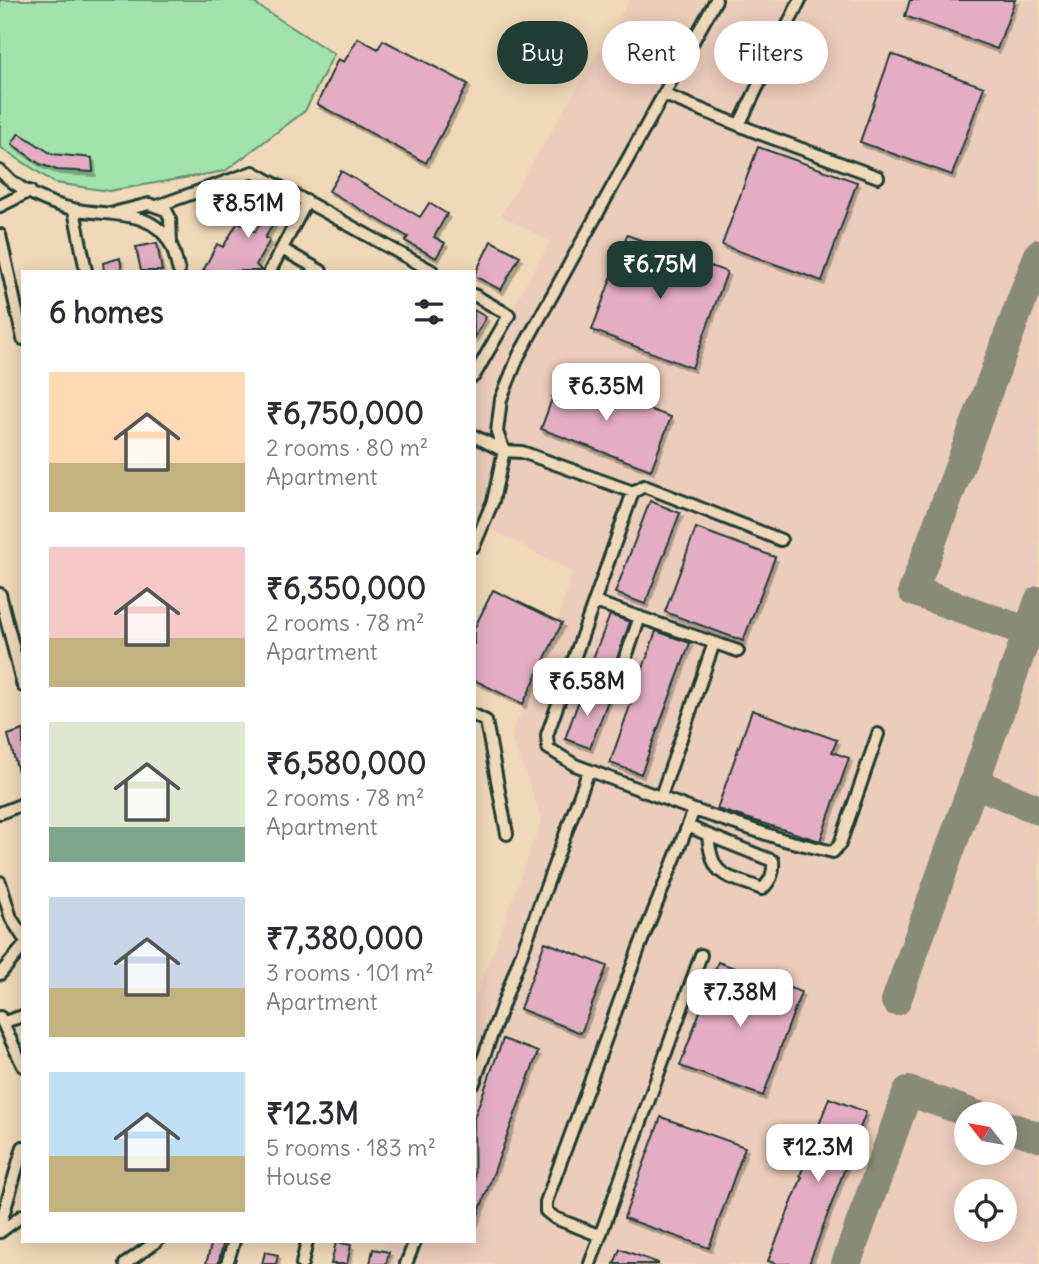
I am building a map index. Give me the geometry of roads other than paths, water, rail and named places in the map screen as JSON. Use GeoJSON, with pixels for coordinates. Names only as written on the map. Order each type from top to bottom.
{"type":"FeatureCollection","features":[{"type":"Feature","properties":{"kind":"street"},"geometry":{"type":"LineString","coordinates":[[476,541],[493,501],[504,451],[497,432],[501,399],[519,355],[666,95],[716,0]]}},
{"type":"Feature","properties":{"kind":"street"},"geometry":{"type":"LineString","coordinates":[[739,125],[800,0]]}},
{"type":"Feature","properties":{"kind":"street"},"geometry":{"type":"LineString","coordinates":[[666,95],[878,177]]}},
{"type":"Feature","properties":{"kind":"street"},"geometry":{"type":"LineString","coordinates":[[0,172],[47,201],[74,209],[138,218],[158,228],[171,244]]}},
{"type":"Feature","properties":{"kind":"street"},"geometry":{"type":"LineString","coordinates":[[115,213],[156,206],[253,172],[430,270]]}},
{"type":"Feature","properties":{"kind":"street"},"geometry":{"type":"LineString","coordinates":[[0,206],[30,191]]}},
{"type":"Feature","properties":{"kind":"street"},"geometry":{"type":"LineString","coordinates":[[271,270],[307,201]]}},
{"type":"Feature","properties":{"kind":"street"},"geometry":{"type":"LineString","coordinates":[[156,206],[166,210],[170,218],[171,244],[178,270]]}},
{"type":"Feature","properties":{"kind":"street"},"geometry":{"type":"LineString","coordinates":[[74,209],[86,270]]}},
{"type":"Feature","properties":{"kind":"street"},"geometry":{"type":"LineString","coordinates":[[0,236],[21,332]]}},
{"type":"Feature","properties":{"kind":"street"},"geometry":{"type":"LineString","coordinates":[[282,249],[319,270]]}},
{"type":"Feature","properties":{"kind":"street"},"geometry":{"type":"LineString","coordinates":[[476,296],[509,315],[476,373]]}},
{"type":"Feature","properties":{"kind":"street"},"geometry":{"type":"LineString","coordinates":[[0,303],[14,301]]}},
{"type":"Feature","properties":{"kind":"street"},"geometry":{"type":"LineString","coordinates":[[476,437],[504,451],[522,452],[633,492]]}},
{"type":"Feature","properties":{"kind":"street"},"geometry":{"type":"LineString","coordinates":[[781,540],[644,486],[633,492],[547,736],[548,748],[589,770],[694,810],[784,841],[833,852],[840,844],[878,734]]}},
{"type":"Feature","properties":{"kind":"street"},"geometry":{"type":"LineString","coordinates":[[0,594],[21,678]]}},
{"type":"Feature","properties":{"kind":"street"},"geometry":{"type":"LineString","coordinates":[[595,602],[738,651]]}},
{"type":"Feature","properties":{"kind":"street"},"geometry":{"type":"LineString","coordinates":[[568,676],[614,691],[640,617]]}},
{"type":"Feature","properties":{"kind":"street"},"geometry":{"type":"LineString","coordinates":[[661,796],[713,643]]}},
{"type":"Feature","properties":{"kind":"street"},"geometry":{"type":"LineString","coordinates":[[476,716],[485,721],[507,834]]}},
{"type":"Feature","properties":{"kind":"street"},"geometry":{"type":"LineString","coordinates":[[476,1078],[589,770]]}},
{"type":"Feature","properties":{"kind":"street"},"geometry":{"type":"LineString","coordinates":[[0,813],[21,805]]}},
{"type":"Feature","properties":{"kind":"street"},"geometry":{"type":"LineString","coordinates":[[598,1235],[555,1218],[546,1211],[546,1202],[694,810]]}},
{"type":"Feature","properties":{"kind":"street"},"geometry":{"type":"LineString","coordinates":[[688,826],[773,861],[774,871],[769,883],[762,889],[720,873],[711,861],[708,835]]}},
{"type":"Feature","properties":{"kind":"street"},"geometry":{"type":"LineString","coordinates":[[0,882],[11,918],[21,934]]}},
{"type":"Feature","properties":{"kind":"street"},"geometry":{"type":"LineString","coordinates":[[0,974],[21,949]]}},
{"type":"Feature","properties":{"kind":"street"},"geometry":{"type":"LineString","coordinates":[[590,1264],[598,1235],[701,956]]}},
{"type":"Feature","properties":{"kind":"street"},"geometry":{"type":"LineString","coordinates":[[21,1016],[2,1019],[21,1062]]}},
{"type":"Feature","properties":{"kind":"street"},"geometry":{"type":"LineString","coordinates":[[0,1226],[21,1154]]}},
{"type":"Feature","properties":{"kind":"street"},"geometry":{"type":"LineString","coordinates":[[0,1232],[21,1216]]}},
{"type":"Feature","properties":{"kind":"street"},"geometry":{"type":"LineString","coordinates":[[125,1264],[143,1259],[155,1243]]}},
{"type":"Feature","properties":{"kind":"street"},"geometry":{"type":"LineString","coordinates":[[227,1264],[233,1243]]}},
{"type":"Feature","properties":{"kind":"street"},"geometry":{"type":"LineString","coordinates":[[302,1264],[307,1243]]}},
{"type":"Feature","properties":{"kind":"street"},"geometry":{"type":"LineString","coordinates":[[406,1264],[414,1243]]}}]}
